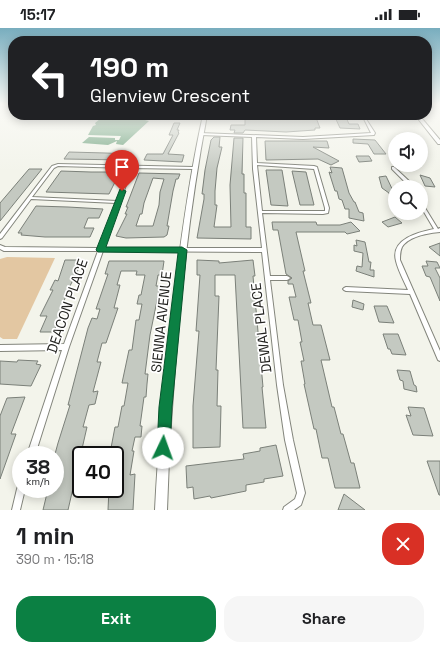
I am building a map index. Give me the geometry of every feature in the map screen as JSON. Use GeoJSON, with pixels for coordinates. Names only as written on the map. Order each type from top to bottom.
{"type":"FeatureCollection","features":[{"type":"Feature","properties":{"kind":"street","name":"SIENNA AVENUE"},"geometry":{"type":"LineString","coordinates":[[161,510],[166,407],[182,250],[194,168],[203,126]]}},
{"type":"Feature","properties":{"kind":"street"},"geometry":{"type":"LineString","coordinates":[[201,134],[313,138],[373,134],[374,133],[370,126]]}},
{"type":"Feature","properties":{"kind":"street"},"geometry":{"type":"LineString","coordinates":[[426,126],[440,143]]}},
{"type":"Feature","properties":{"kind":"street","name":"DEWAL PLACE"},"geometry":{"type":"LineString","coordinates":[[254,136],[254,164],[284,412],[301,493],[298,502],[287,510]]}},
{"type":"Feature","properties":{"kind":"street"},"geometry":{"type":"LineString","coordinates":[[0,237],[53,167],[58,164],[194,168]]}},
{"type":"Feature","properties":{"kind":"street"},"geometry":{"type":"LineString","coordinates":[[254,164],[316,168],[327,208],[327,212],[322,213],[260,212]]}},
{"type":"Feature","properties":{"kind":"street","name":"DEACON PLACE"},"geometry":{"type":"LineString","coordinates":[[34,446],[66,347],[131,166]]}},
{"type":"Feature","properties":{"kind":"street"},"geometry":{"type":"LineString","coordinates":[[397,172],[406,180]]}},
{"type":"Feature","properties":{"kind":"street"},"geometry":{"type":"LineString","coordinates":[[30,198],[118,202]]}},
{"type":"Feature","properties":{"kind":"street"},"geometry":{"type":"LineString","coordinates":[[428,214],[439,230],[418,235],[406,240],[399,248],[398,260],[440,358]]}},
{"type":"Feature","properties":{"kind":"street"},"geometry":{"type":"LineString","coordinates":[[0,247],[4,249],[264,250]]}},
{"type":"Feature","properties":{"kind":"street"},"geometry":{"type":"LineString","coordinates":[[267,278],[287,278]]}},
{"type":"Feature","properties":{"kind":"street"},"geometry":{"type":"LineString","coordinates":[[346,289],[411,292]]}},
{"type":"Feature","properties":{"kind":"street"},"geometry":{"type":"LineString","coordinates":[[0,348],[66,347]]}},
{"type":"Feature","properties":{"kind":"street"},"geometry":{"type":"LineString","coordinates":[[16,510],[19,498]]}},
{"type":"Feature","properties":{"kind":"shaded area"},"geometry":{"type":"Polygon","coordinates":[[[93,126],[143,126],[123,145],[116,144],[117,141],[108,145],[82,143],[89,137],[115,138],[115,140],[119,140],[121,136],[88,135],[93,126]]]}},
{"type":"Feature","properties":{"kind":"shaded area"},"geometry":{"type":"Polygon","coordinates":[[[7,257],[55,258],[17,339],[3,339],[0,337],[0,259],[7,257]]]}},
{"type":"Feature","properties":{"kind":"building"},"geometry":{"type":"Polygon","coordinates":[[[173,126],[179,126],[177,130],[179,130],[179,133],[168,154],[184,155],[182,162],[144,160],[147,154],[163,154],[173,135],[169,135],[173,126]]]}},
{"type":"Feature","properties":{"kind":"building"},"geometry":{"type":"Polygon","coordinates":[[[231,126],[319,126],[320,128],[315,128],[315,130],[286,132],[245,130],[243,133],[234,133],[235,130],[230,130],[231,126]]]}},
{"type":"Feature","properties":{"kind":"building"},"geometry":{"type":"Polygon","coordinates":[[[339,126],[359,126],[360,129],[340,128],[339,126]]]}},
{"type":"Feature","properties":{"kind":"building"},"geometry":{"type":"Polygon","coordinates":[[[214,137],[220,137],[219,147],[222,147],[217,168],[215,205],[217,205],[214,227],[231,227],[230,185],[234,138],[243,138],[242,174],[244,174],[244,193],[246,193],[246,227],[251,227],[251,239],[197,238],[204,199],[204,194],[202,194],[205,170],[211,140],[214,137]]]}},
{"type":"Feature","properties":{"kind":"building"},"geometry":{"type":"Polygon","coordinates":[[[353,139],[375,140],[386,154],[374,154],[368,144],[353,143],[353,139]]]}},
{"type":"Feature","properties":{"kind":"building"},"geometry":{"type":"Polygon","coordinates":[[[265,141],[327,141],[329,148],[313,147],[339,161],[331,165],[318,159],[266,160],[265,141]]]}},
{"type":"Feature","properties":{"kind":"building"},"geometry":{"type":"Polygon","coordinates":[[[69,152],[128,154],[125,160],[64,159],[69,152]]]}},
{"type":"Feature","properties":{"kind":"building"},"geometry":{"type":"Polygon","coordinates":[[[356,156],[369,156],[372,161],[359,162],[356,156]]]}},
{"type":"Feature","properties":{"kind":"building"},"geometry":{"type":"Polygon","coordinates":[[[330,167],[342,168],[349,193],[359,212],[363,213],[364,221],[349,218],[349,209],[345,209],[342,200],[339,199],[337,191],[335,191],[329,172],[332,173],[330,167]]]}},
{"type":"Feature","properties":{"kind":"building"},"geometry":{"type":"Polygon","coordinates":[[[29,169],[42,169],[0,221],[0,203],[29,169]]]}},
{"type":"Feature","properties":{"kind":"building"},"geometry":{"type":"Polygon","coordinates":[[[266,170],[282,170],[288,206],[271,205],[266,170]]]}},
{"type":"Feature","properties":{"kind":"building"},"geometry":{"type":"Polygon","coordinates":[[[61,171],[120,172],[109,194],[46,192],[61,171]]]}},
{"type":"Feature","properties":{"kind":"building"},"geometry":{"type":"Polygon","coordinates":[[[292,171],[306,172],[314,205],[300,205],[292,171]]]}},
{"type":"Feature","properties":{"kind":"building"},"geometry":{"type":"Polygon","coordinates":[[[139,173],[180,174],[178,179],[176,179],[167,226],[169,226],[167,235],[164,237],[126,238],[116,236],[127,214],[125,214],[128,207],[126,207],[139,173]],[[153,178],[144,203],[142,214],[140,214],[136,226],[153,226],[164,179],[153,178]]]}},
{"type":"Feature","properties":{"kind":"building"},"geometry":{"type":"Polygon","coordinates":[[[420,175],[430,178],[435,187],[428,186],[428,180],[422,180],[420,175]]]}},
{"type":"Feature","properties":{"kind":"building"},"geometry":{"type":"Polygon","coordinates":[[[386,176],[388,180],[388,192],[382,188],[379,177],[386,176]]]}},
{"type":"Feature","properties":{"kind":"building"},"geometry":{"type":"Polygon","coordinates":[[[36,206],[103,209],[99,218],[88,218],[84,228],[94,228],[90,237],[45,237],[21,235],[22,233],[18,233],[36,206]]]}},
{"type":"Feature","properties":{"kind":"building"},"geometry":{"type":"Polygon","coordinates":[[[388,220],[398,220],[402,223],[388,227],[382,222],[388,220]]]}},
{"type":"Feature","properties":{"kind":"building"},"geometry":{"type":"Polygon","coordinates":[[[272,222],[316,222],[317,225],[340,225],[351,222],[360,231],[347,234],[345,232],[296,232],[305,271],[303,271],[311,303],[308,303],[313,325],[321,325],[330,360],[321,360],[332,407],[334,407],[351,463],[354,463],[360,488],[335,488],[328,458],[322,458],[304,384],[301,361],[304,361],[300,342],[302,342],[298,320],[294,320],[289,297],[296,297],[293,284],[288,284],[288,281],[292,278],[286,274],[278,230],[273,230],[272,222]]]}},
{"type":"Feature","properties":{"kind":"building"},"geometry":{"type":"Polygon","coordinates":[[[356,240],[365,242],[369,262],[371,262],[370,270],[374,270],[374,277],[356,271],[357,266],[362,267],[363,253],[354,251],[354,245],[357,246],[356,240]]]}},
{"type":"Feature","properties":{"kind":"building"},"geometry":{"type":"Polygon","coordinates":[[[440,243],[440,256],[429,247],[440,243]]]}},
{"type":"Feature","properties":{"kind":"building"},"geometry":{"type":"Polygon","coordinates":[[[65,260],[83,260],[67,292],[54,332],[40,332],[47,316],[40,316],[53,290],[50,290],[55,280],[58,281],[65,260]]]}},
{"type":"Feature","properties":{"kind":"building"},"geometry":{"type":"Polygon","coordinates":[[[197,260],[219,261],[219,263],[253,260],[255,276],[253,276],[266,428],[243,428],[235,275],[215,275],[215,296],[219,296],[216,370],[218,370],[217,406],[221,406],[220,447],[193,448],[193,406],[199,331],[196,331],[200,275],[197,275],[197,260]]]}},
{"type":"Feature","properties":{"kind":"building"},"geometry":{"type":"Polygon","coordinates":[[[109,261],[164,261],[162,275],[158,275],[156,286],[160,286],[150,335],[145,374],[148,374],[146,397],[144,397],[140,426],[142,426],[141,437],[135,437],[132,451],[134,451],[130,475],[135,474],[133,510],[108,510],[109,498],[124,498],[124,446],[111,446],[115,427],[118,427],[122,406],[124,406],[128,383],[122,383],[129,350],[132,350],[136,320],[139,320],[142,304],[137,304],[139,295],[141,295],[145,275],[136,275],[137,271],[121,271],[117,285],[120,285],[114,308],[118,308],[106,343],[102,343],[97,362],[101,362],[93,392],[98,391],[95,404],[89,405],[83,427],[87,427],[83,446],[72,446],[72,493],[68,510],[43,510],[46,498],[64,498],[64,446],[57,446],[70,405],[68,405],[88,328],[92,318],[97,319],[100,309],[96,309],[108,274],[105,274],[109,261]]]}},
{"type":"Feature","properties":{"kind":"building"},"geometry":{"type":"Polygon","coordinates":[[[426,261],[437,262],[440,268],[435,268],[440,278],[440,301],[430,277],[426,276],[422,266],[428,266],[426,261]]]}},
{"type":"Feature","properties":{"kind":"building"},"geometry":{"type":"Polygon","coordinates":[[[353,300],[364,304],[363,310],[352,307],[353,300]]]}},
{"type":"Feature","properties":{"kind":"building"},"geometry":{"type":"Polygon","coordinates":[[[374,306],[387,306],[394,323],[379,322],[374,306]]]}},
{"type":"Feature","properties":{"kind":"building"},"geometry":{"type":"Polygon","coordinates":[[[383,334],[398,334],[406,355],[392,354],[390,349],[388,349],[383,334]]]}},
{"type":"Feature","properties":{"kind":"building"},"geometry":{"type":"Polygon","coordinates":[[[18,360],[38,361],[36,364],[41,365],[31,386],[0,384],[0,361],[17,362],[18,360]]]}},
{"type":"Feature","properties":{"kind":"building"},"geometry":{"type":"Polygon","coordinates":[[[397,370],[410,371],[417,392],[404,389],[403,381],[400,380],[397,370]]]}},
{"type":"Feature","properties":{"kind":"building"},"geometry":{"type":"Polygon","coordinates":[[[25,397],[11,434],[16,434],[0,479],[0,416],[7,398],[25,397]]]}},
{"type":"Feature","properties":{"kind":"building"},"geometry":{"type":"Polygon","coordinates":[[[408,407],[424,408],[433,436],[413,435],[406,415],[411,416],[408,407]]]}},
{"type":"Feature","properties":{"kind":"building"},"geometry":{"type":"Polygon","coordinates":[[[276,445],[283,476],[264,479],[264,482],[246,485],[246,491],[211,498],[210,496],[194,499],[193,487],[187,488],[186,466],[244,459],[243,454],[260,451],[260,448],[276,445]]]}},
{"type":"Feature","properties":{"kind":"building"},"geometry":{"type":"Polygon","coordinates":[[[427,461],[440,461],[440,495],[439,495],[427,461]]]}},
{"type":"Feature","properties":{"kind":"building"},"geometry":{"type":"Polygon","coordinates":[[[344,494],[365,510],[338,510],[344,494]]]}},
{"type":"Feature","properties":{"kind":"route"},"geometry":{"type":"LineString","coordinates":[[122,191],[101,250],[182,250],[163,448]]}}]}
